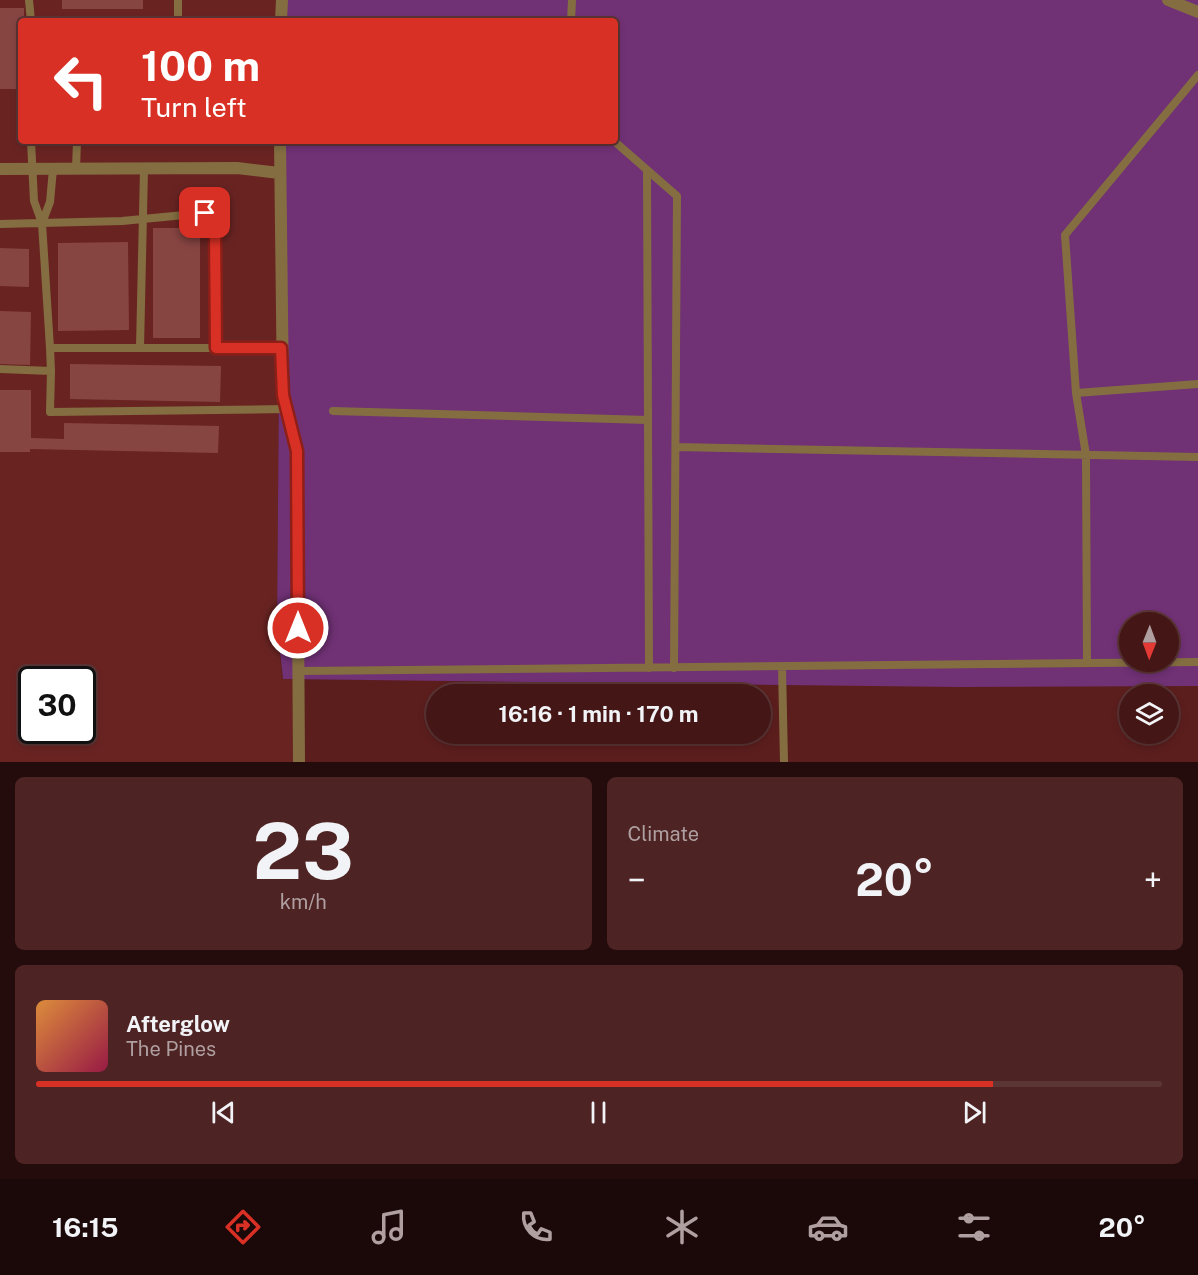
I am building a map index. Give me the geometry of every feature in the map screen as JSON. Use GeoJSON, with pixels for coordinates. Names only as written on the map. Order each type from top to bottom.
{"type":"FeatureCollection","features":[{"type":"Feature","properties":{"kind":"street"},"geometry":{"type":"LineString","coordinates":[[281,18],[282,0]]}},
{"type":"Feature","properties":{"kind":"street"},"geometry":{"type":"LineString","coordinates":[[1168,0],[1198,12]]}},
{"type":"Feature","properties":{"kind":"street"},"geometry":{"type":"LineString","coordinates":[[280,144],[283,395],[297,451],[299,762]]}},
{"type":"Feature","properties":{"kind":"street"},"geometry":{"type":"LineString","coordinates":[[0,169],[237,168],[279,173]]}},
{"type":"Feature","properties":{"kind":"lane"},"geometry":{"type":"LineString","coordinates":[[29,0],[31,18]]}},
{"type":"Feature","properties":{"kind":"lane"},"geometry":{"type":"LineString","coordinates":[[178,0],[178,18]]}},
{"type":"Feature","properties":{"kind":"lane"},"geometry":{"type":"LineString","coordinates":[[571,18],[572,0]]}},
{"type":"Feature","properties":{"kind":"lane"},"geometry":{"type":"LineString","coordinates":[[1087,663],[1086,455],[1076,393],[1065,235],[1198,75]]}},
{"type":"Feature","properties":{"kind":"lane"},"geometry":{"type":"LineString","coordinates":[[30,144],[34,201],[42,223],[50,348],[51,412],[286,409]]}},
{"type":"Feature","properties":{"kind":"lane"},"geometry":{"type":"LineString","coordinates":[[76,169],[77,144]]}},
{"type":"Feature","properties":{"kind":"lane"},"geometry":{"type":"LineString","coordinates":[[617,144],[678,196],[674,668]]}},
{"type":"Feature","properties":{"kind":"lane"},"geometry":{"type":"LineString","coordinates":[[42,223],[50,202],[53,169]]}},
{"type":"Feature","properties":{"kind":"lane"},"geometry":{"type":"LineString","coordinates":[[140,348],[144,169]]}},
{"type":"Feature","properties":{"kind":"lane"},"geometry":{"type":"LineString","coordinates":[[647,170],[649,668]]}},
{"type":"Feature","properties":{"kind":"lane"},"geometry":{"type":"LineString","coordinates":[[0,224],[143,219],[205,213],[212,219],[215,231],[216,348]]}},
{"type":"Feature","properties":{"kind":"lane"},"geometry":{"type":"LineString","coordinates":[[50,348],[281,348]]}},
{"type":"Feature","properties":{"kind":"lane"},"geometry":{"type":"LineString","coordinates":[[0,369],[51,370]]}},
{"type":"Feature","properties":{"kind":"lane"},"geometry":{"type":"LineString","coordinates":[[1076,393],[1198,384]]}},
{"type":"Feature","properties":{"kind":"lane"},"geometry":{"type":"LineString","coordinates":[[333,411],[648,420]]}},
{"type":"Feature","properties":{"kind":"lane"},"geometry":{"type":"LineString","coordinates":[[676,447],[1198,457]]}},
{"type":"Feature","properties":{"kind":"lane"},"geometry":{"type":"LineString","coordinates":[[298,671],[1198,662]]}},
{"type":"Feature","properties":{"kind":"lane"},"geometry":{"type":"LineString","coordinates":[[782,667],[784,762]]}},
{"type":"Feature","properties":{"kind":"shaded area"},"geometry":{"type":"Polygon","coordinates":[[[0,0],[282,0],[282,18],[18,18],[18,144],[281,144],[277,625],[282,679],[302,680],[301,762],[0,762],[0,0]]]}},
{"type":"Feature","properties":{"kind":"shaded area"},"geometry":{"type":"Polygon","coordinates":[[[282,0],[1198,0],[1198,686],[1119,684],[1119,686],[959,687],[283,679],[277,625],[281,144],[618,144],[618,18],[282,18],[282,0]]]}},
{"type":"Feature","properties":{"kind":"building"},"geometry":{"type":"Polygon","coordinates":[[[62,0],[143,0],[143,9],[62,9],[62,0]]]}},
{"type":"Feature","properties":{"kind":"building"},"geometry":{"type":"Polygon","coordinates":[[[0,8],[24,8],[24,18],[18,18],[18,89],[0,89],[0,8]]]}},
{"type":"Feature","properties":{"kind":"building"},"geometry":{"type":"Polygon","coordinates":[[[153,228],[200,228],[200,338],[153,338],[153,228]]]}},
{"type":"Feature","properties":{"kind":"building"},"geometry":{"type":"Polygon","coordinates":[[[128,242],[129,330],[58,331],[58,243],[128,242]]]}},
{"type":"Feature","properties":{"kind":"building"},"geometry":{"type":"Polygon","coordinates":[[[0,248],[29,249],[29,287],[0,286],[0,248]]]}},
{"type":"Feature","properties":{"kind":"building"},"geometry":{"type":"Polygon","coordinates":[[[0,311],[31,312],[30,365],[0,364],[0,311]]]}},
{"type":"Feature","properties":{"kind":"building"},"geometry":{"type":"Polygon","coordinates":[[[70,364],[221,366],[220,402],[70,399],[70,364]]]}},
{"type":"Feature","properties":{"kind":"building"},"geometry":{"type":"Polygon","coordinates":[[[0,390],[31,390],[31,438],[64,439],[64,423],[219,426],[218,453],[30,449],[30,452],[0,452],[0,390]]]}},
{"type":"Feature","properties":{"kind":"route"},"geometry":{"type":"LineString","coordinates":[[205,213],[212,219],[215,231],[216,348],[281,348],[283,395],[297,451],[298,628]]}}]}
